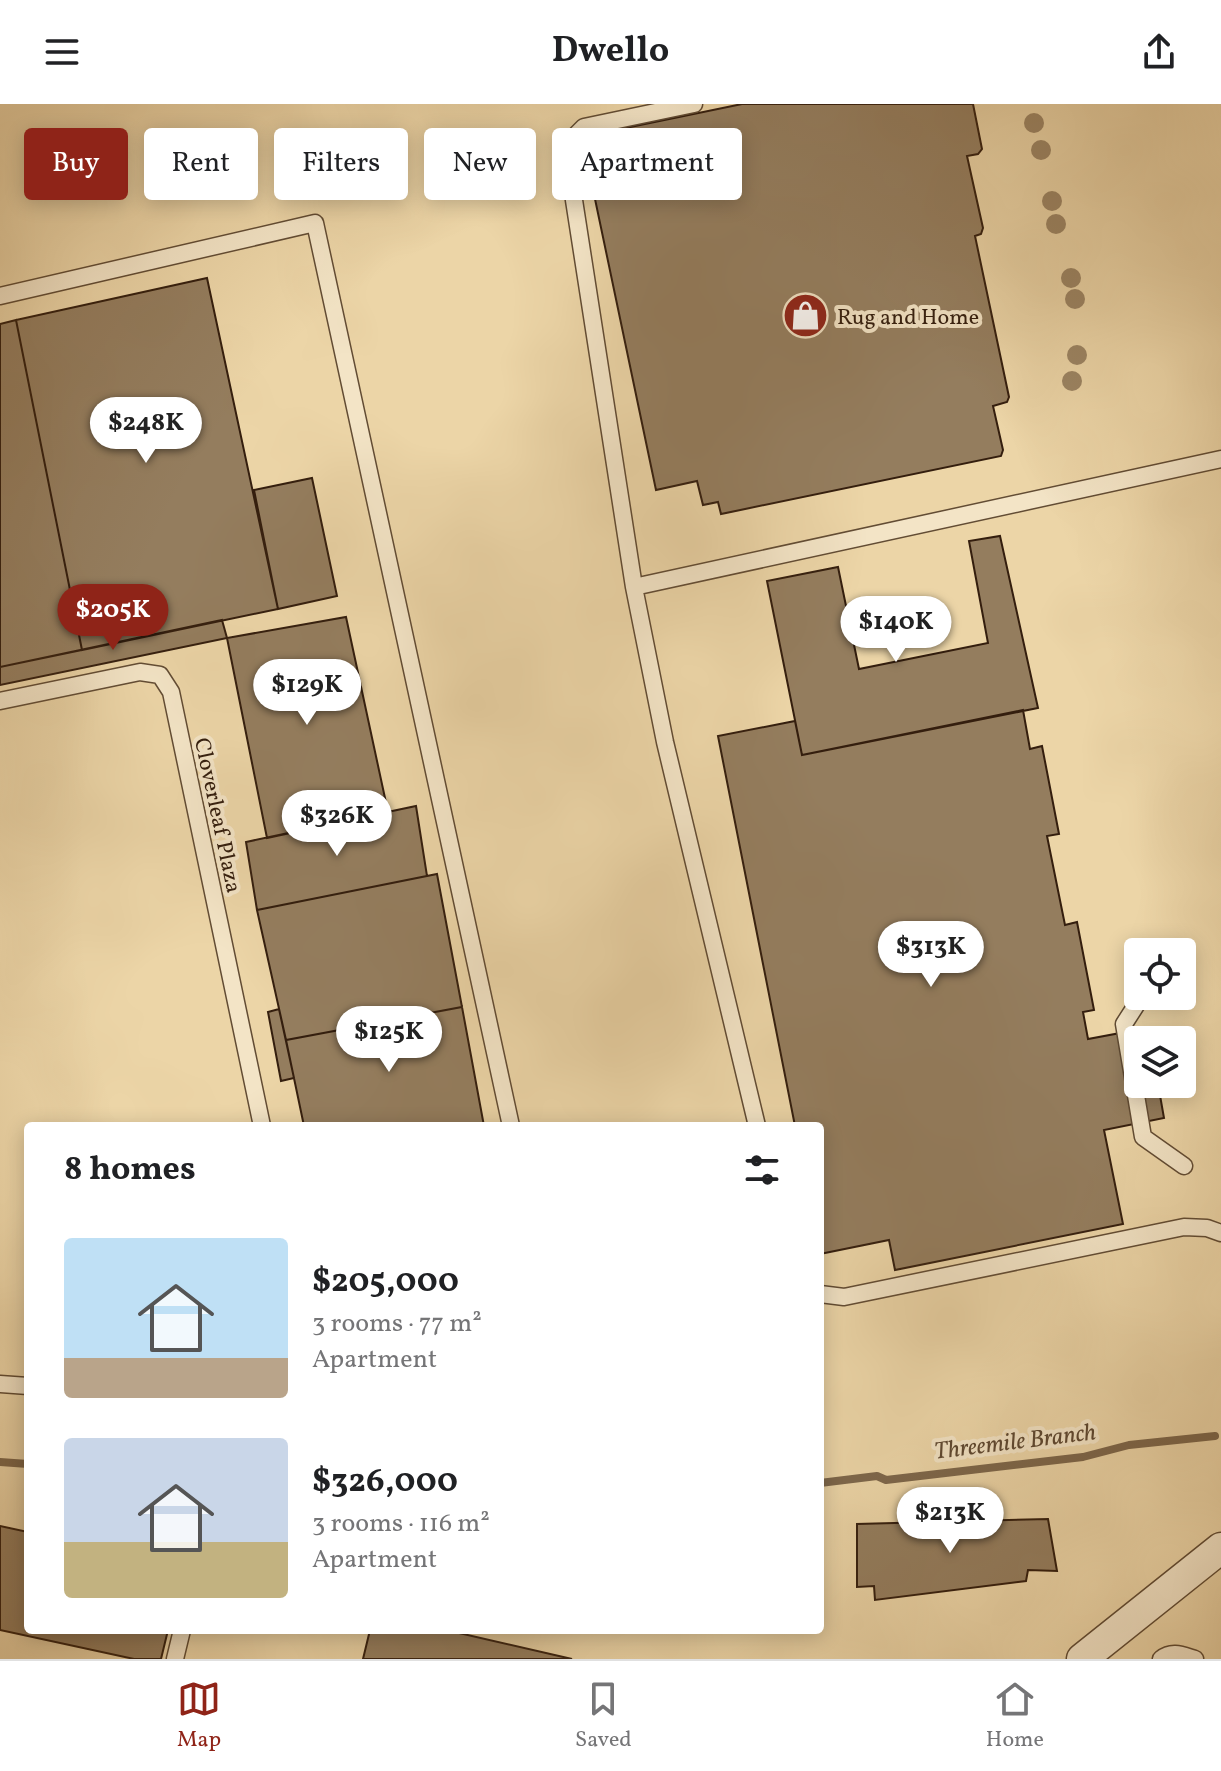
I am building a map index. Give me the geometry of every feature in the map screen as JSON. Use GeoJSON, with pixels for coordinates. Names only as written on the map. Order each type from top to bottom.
{"type":"FeatureCollection","features":[{"type":"Feature","properties":{"kind":"street"},"geometry":{"type":"LineString","coordinates":[[1082,1659],[1221,1548]]}},
{"type":"Feature","properties":{"kind":"lane"},"geometry":{"type":"LineString","coordinates":[[694,104],[584,127],[571,140],[567,155],[634,587],[665,742],[756,1122]]}},
{"type":"Feature","properties":{"kind":"lane"},"geometry":{"type":"LineString","coordinates":[[0,296],[315,223],[510,1122]]}},
{"type":"Feature","properties":{"kind":"lane"},"geometry":{"type":"LineString","coordinates":[[634,587],[1221,459]]}},
{"type":"Feature","properties":{"kind":"lane","name":"Cloverleaf Plaza"},"geometry":{"type":"LineString","coordinates":[[0,701],[140,672],[160,675],[171,692],[261,1122]]}},
{"type":"Feature","properties":{"kind":"lane"},"geometry":{"type":"LineString","coordinates":[[1133,1010],[1124,1024],[1143,1137],[1184,1166]]}},
{"type":"Feature","properties":{"kind":"lane"},"geometry":{"type":"LineString","coordinates":[[824,1294],[844,1297],[1184,1227],[1207,1228],[1221,1233]]}},
{"type":"Feature","properties":{"kind":"lane"},"geometry":{"type":"LineString","coordinates":[[0,1384],[24,1386]]}},
{"type":"Feature","properties":{"kind":"lane"},"geometry":{"type":"LineString","coordinates":[[175,1659],[181,1634]]}},
{"type":"Feature","properties":{"kind":"lane"},"geometry":{"type":"LineString","coordinates":[[1161,1659],[1167,1654],[1195,1659]]}},
{"type":"Feature","properties":{"kind":"building","name":"Rug and Home"},"geometry":{"type":"Polygon","coordinates":[[[742,104],[973,104],[982,149],[978,154],[967,156],[983,228],[981,234],[975,236],[1009,397],[1007,402],[993,406],[1003,450],[1001,456],[721,514],[718,502],[703,505],[697,481],[656,490],[595,200],[742,200],[742,128],[626,128],[742,104]]]}},
{"type":"Feature","properties":{"kind":"building"},"geometry":{"type":"Polygon","coordinates":[[[207,278],[278,609],[82,650],[16,320],[207,278]]]}},
{"type":"Feature","properties":{"kind":"building"},"geometry":{"type":"Polygon","coordinates":[[[16,320],[82,650],[0,667],[0,324],[16,320]]]}},
{"type":"Feature","properties":{"kind":"building"},"geometry":{"type":"Polygon","coordinates":[[[312,478],[337,596],[278,609],[254,490],[312,478]]]}},
{"type":"Feature","properties":{"kind":"building"},"geometry":{"type":"Polygon","coordinates":[[[1000,536],[1038,708],[802,755],[767,581],[838,567],[859,669],[988,643],[969,541],[1000,536]]]}},
{"type":"Feature","properties":{"kind":"building"},"geometry":{"type":"Polygon","coordinates":[[[346,617],[388,812],[267,838],[227,638],[346,617]]]}},
{"type":"Feature","properties":{"kind":"building"},"geometry":{"type":"Polygon","coordinates":[[[222,620],[227,638],[0,685],[0,667],[222,620]]]}},
{"type":"Feature","properties":{"kind":"building"},"geometry":{"type":"Polygon","coordinates":[[[1023,710],[1030,749],[1042,746],[1059,834],[1047,836],[1065,925],[1077,922],[1094,1010],[1083,1012],[1088,1039],[1124,1032],[1124,1098],[1160,1098],[1164,1118],[1104,1130],[1123,1224],[895,1270],[889,1240],[824,1253],[824,1122],[794,1122],[718,736],[795,721],[802,755],[1023,710]]]}},
{"type":"Feature","properties":{"kind":"building"},"geometry":{"type":"Polygon","coordinates":[[[416,806],[427,876],[257,910],[246,842],[416,806]]]}},
{"type":"Feature","properties":{"kind":"building"},"geometry":{"type":"Polygon","coordinates":[[[437,874],[462,1007],[286,1040],[257,910],[437,874]]]}},
{"type":"Feature","properties":{"kind":"building"},"geometry":{"type":"Polygon","coordinates":[[[462,1007],[483,1122],[303,1122],[286,1040],[462,1007]]]}},
{"type":"Feature","properties":{"kind":"building"},"geometry":{"type":"Polygon","coordinates":[[[279,1009],[294,1078],[281,1081],[268,1012],[279,1009]]]}},
{"type":"Feature","properties":{"kind":"building"},"geometry":{"type":"Polygon","coordinates":[[[1048,1519],[1057,1571],[1028,1570],[1026,1581],[875,1600],[874,1586],[857,1587],[857,1524],[1048,1519]]]}},
{"type":"Feature","properties":{"kind":"building"},"geometry":{"type":"Polygon","coordinates":[[[0,1526],[24,1531],[24,1634],[167,1634],[161,1659],[134,1659],[0,1630],[0,1526]]]}},
{"type":"Feature","properties":{"kind":"building"},"geometry":{"type":"Polygon","coordinates":[[[369,1634],[463,1634],[572,1659],[363,1659],[369,1634]]]}},
{"type":"Feature","properties":{"kind":"waterway","name":"Threemile Branch"},"geometry":{"type":"LineString","coordinates":[[824,1483],[877,1476],[886,1480],[1083,1457],[1129,1445],[1215,1436]]}},
{"type":"Feature","properties":{"kind":"waterway","name":"Threemile Branch"},"geometry":{"type":"LineString","coordinates":[[0,1462],[24,1464]]}},
{"type":"Feature","properties":{"kind":"place","name":"Rug and Home"},"geometry":{"type":"Point","coordinates":[806,316]}}]}
